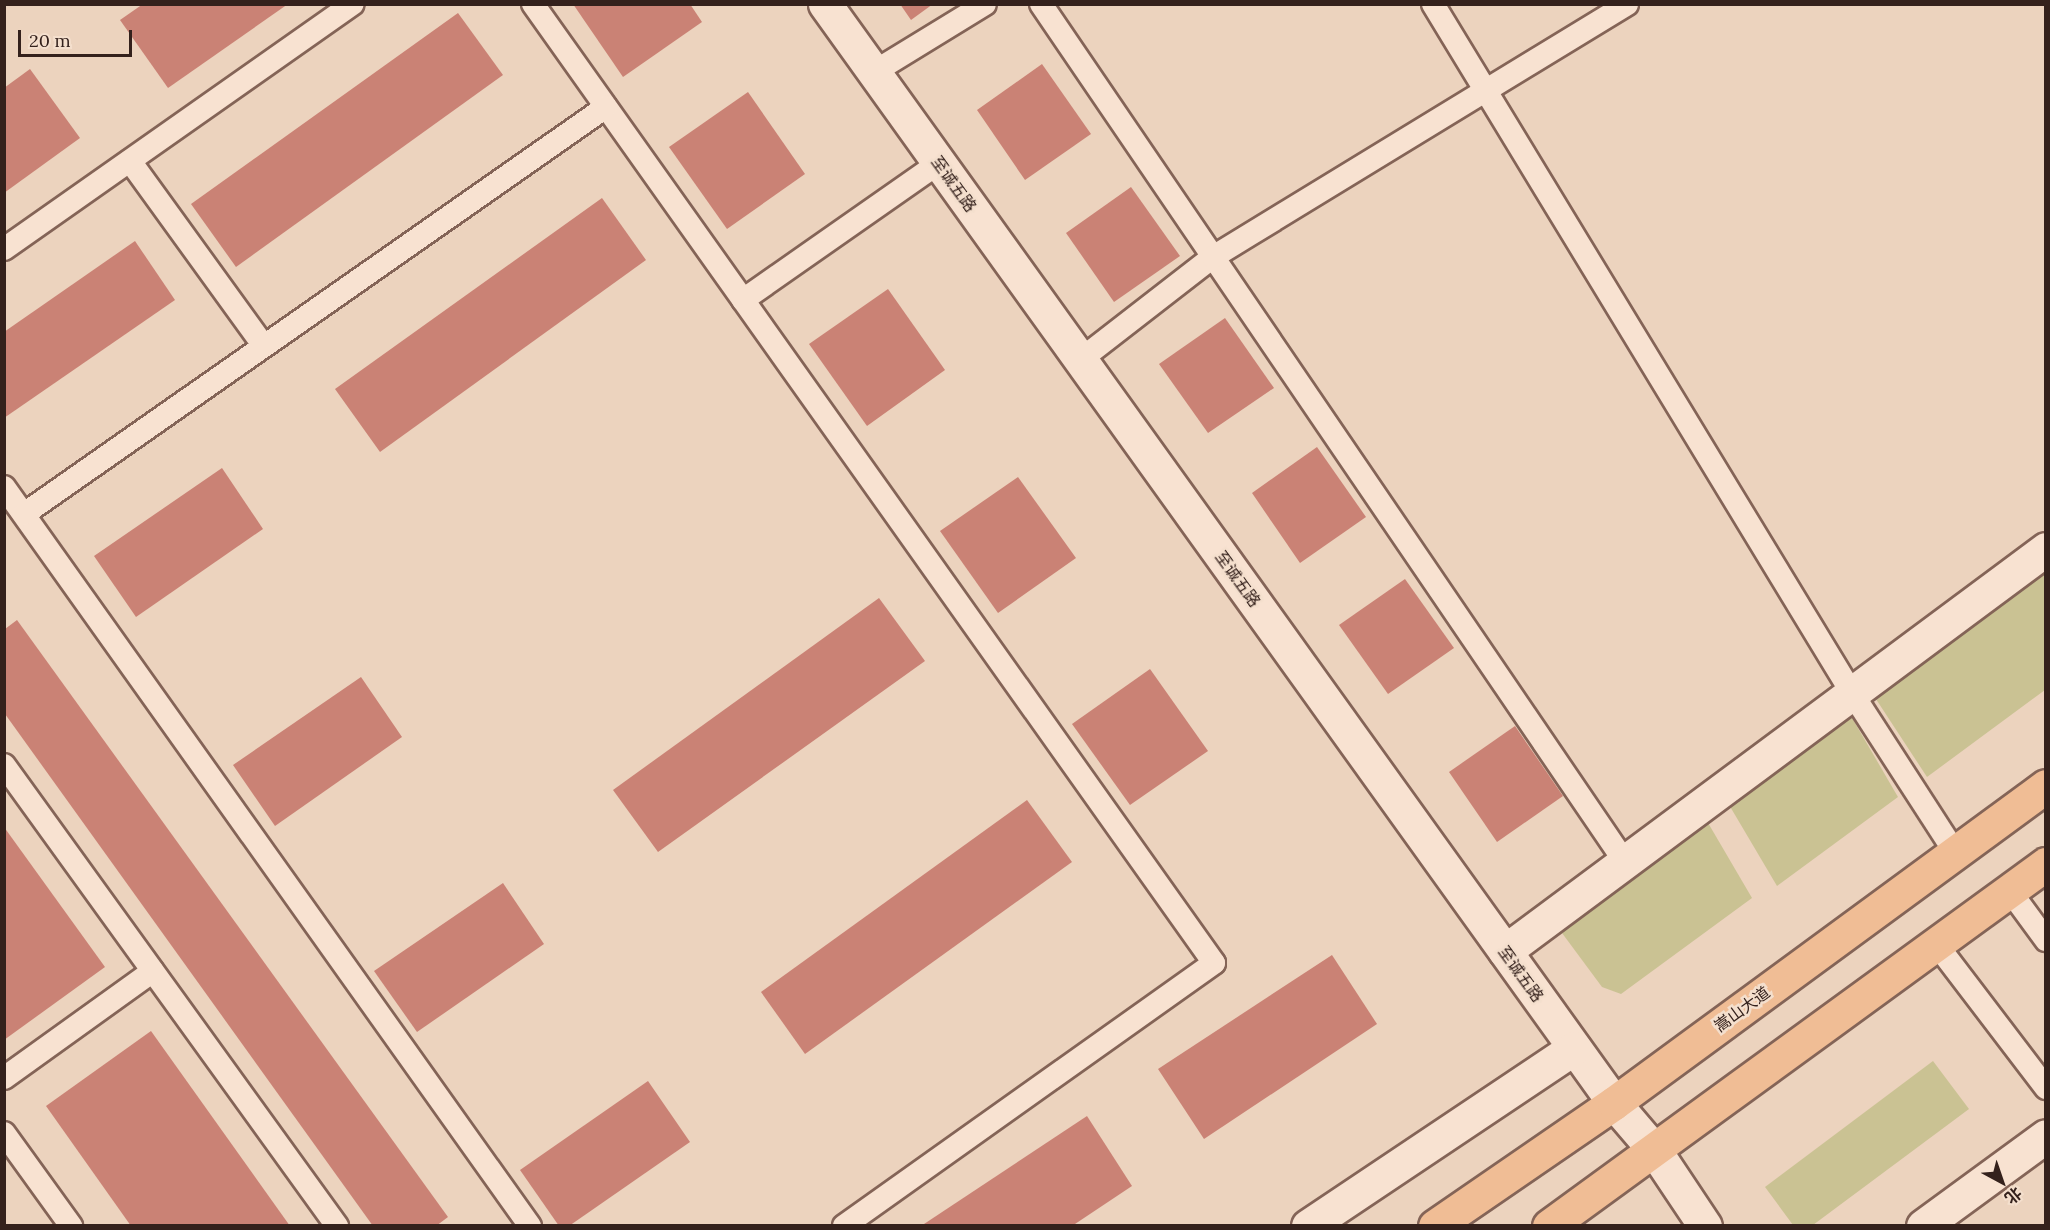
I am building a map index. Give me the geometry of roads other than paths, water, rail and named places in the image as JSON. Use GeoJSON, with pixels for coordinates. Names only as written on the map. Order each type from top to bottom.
{"type":"FeatureCollection","features":[{"type":"Feature","properties":{"kind":"main road","name":"嵩山大道"},"geometry":{"type":"LineString","coordinates":[[1435,1226],[1614,1103],[2046,786]]}},
{"type":"Feature","properties":{"kind":"main road"},"geometry":{"type":"LineString","coordinates":[[1549,1226],[2046,864]]}},
{"type":"Feature","properties":{"kind":"street","name":"至诚五路"},"geometry":{"type":"LineString","coordinates":[[825,4],[1574,1048],[1614,1103],[1654,1151],[1705,1226]]}},
{"type":"Feature","properties":{"kind":"street"},"geometry":{"type":"LineString","coordinates":[[1505,951],[2046,549]]}},
{"type":"Feature","properties":{"kind":"street"},"geometry":{"type":"LineString","coordinates":[[1308,1226],[1574,1048]]}},
{"type":"Feature","properties":{"kind":"street"},"geometry":{"type":"LineString","coordinates":[[1923,1226],[2046,1136]]}},
{"type":"Feature","properties":{"kind":"lane"},"geometry":{"type":"LineString","coordinates":[[4,249],[352,4]]}},
{"type":"Feature","properties":{"kind":"lane"},"geometry":{"type":"LineString","coordinates":[[533,4],[1214,963],[849,1224]]}},
{"type":"Feature","properties":{"kind":"lane"},"geometry":{"type":"LineString","coordinates":[[874,72],[985,4]]}},
{"type":"Feature","properties":{"kind":"lane"},"geometry":{"type":"LineString","coordinates":[[1041,4],[1625,862]]}},
{"type":"Feature","properties":{"kind":"lane"},"geometry":{"type":"LineString","coordinates":[[1433,4],[1852,693],[1955,852]]}},
{"type":"Feature","properties":{"kind":"lane"},"geometry":{"type":"LineString","coordinates":[[1080,360],[1213,257],[1627,4]]}},
{"type":"Feature","properties":{"kind":"lane"},"geometry":{"type":"LineString","coordinates":[[24,514],[606,107]]}},
{"type":"Feature","properties":{"kind":"lane"},"geometry":{"type":"LineString","coordinates":[[130,161],[264,346]]}},
{"type":"Feature","properties":{"kind":"lane"},"geometry":{"type":"LineString","coordinates":[[743,300],[939,163]]}},
{"type":"Feature","properties":{"kind":"lane"},"geometry":{"type":"LineString","coordinates":[[4,487],[530,1226]]}},
{"type":"Feature","properties":{"kind":"lane"},"geometry":{"type":"LineString","coordinates":[[4,765],[337,1226]]}},
{"type":"Feature","properties":{"kind":"lane"},"geometry":{"type":"LineString","coordinates":[[2010,891],[2046,940]]}},
{"type":"Feature","properties":{"kind":"lane"},"geometry":{"type":"LineString","coordinates":[[1937,945],[2046,1088]]}},
{"type":"Feature","properties":{"kind":"lane"},"geometry":{"type":"LineString","coordinates":[[4,1078],[153,971]]}},
{"type":"Feature","properties":{"kind":"lane"},"geometry":{"type":"LineString","coordinates":[[4,1133],[71,1226]]}}]}
